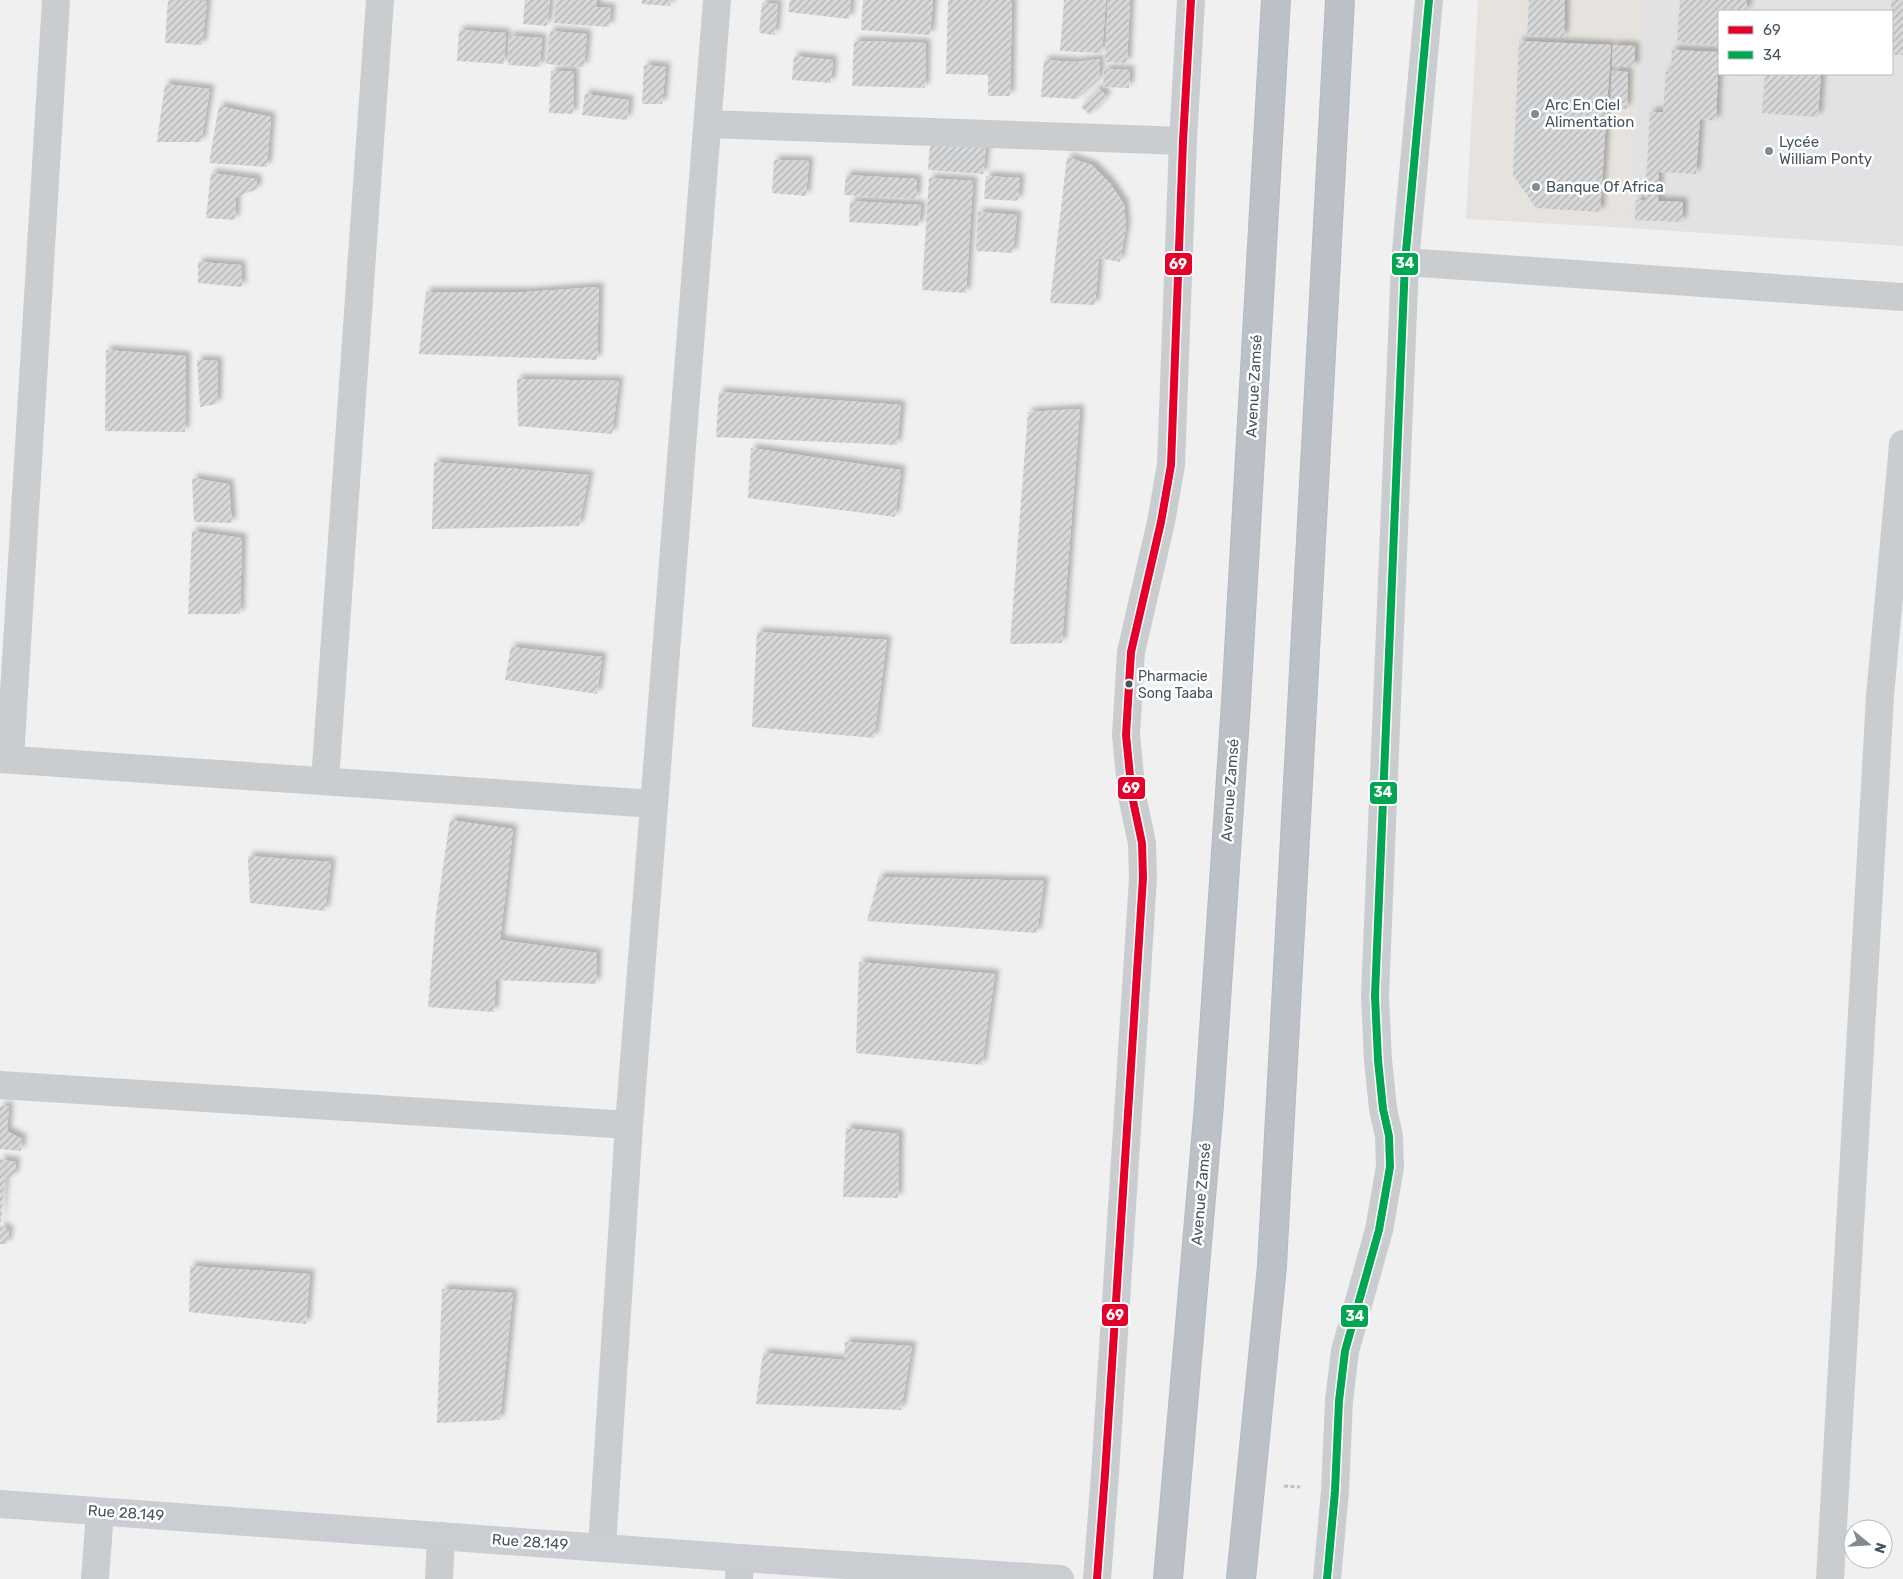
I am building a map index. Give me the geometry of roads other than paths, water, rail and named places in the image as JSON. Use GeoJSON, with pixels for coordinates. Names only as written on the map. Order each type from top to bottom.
{"type":"FeatureCollection","features":[{"type":"Feature","properties":{"kind":"highway","name":"Avenue Zamsé"},"geometry":{"type":"LineString","coordinates":[[1168,1579],[1208,1115],[1236,703],[1276,0]]}},
{"type":"Feature","properties":{"kind":"highway"},"geometry":{"type":"LineString","coordinates":[[1241,1579],[1272,1266],[1340,0]]}},
{"type":"Feature","properties":{"kind":"street"},"geometry":{"type":"LineString","coordinates":[[56,0],[5,759],[654,804]]}},
{"type":"Feature","properties":{"kind":"street"},"geometry":{"type":"LineString","coordinates":[[325,781],[380,0]]}},
{"type":"Feature","properties":{"kind":"street"},"geometry":{"type":"LineString","coordinates":[[602,1547],[629,1125],[717,0]]}},
{"type":"Feature","properties":{"kind":"street"},"geometry":{"type":"LineString","coordinates":[[1097,1579],[1143,878],[1142,843],[1132,796],[1126,735],[1129,680],[1131,652],[1161,522],[1171,465],[1183,140],[1191,0]]}},
{"type":"Feature","properties":{"kind":"street"},"geometry":{"type":"LineString","coordinates":[[1327,1579],[1335,1491],[1339,1401],[1345,1350],[1379,1230],[1390,1167],[1389,1136],[1383,1109],[1378,1060],[1375,996],[1405,262],[1429,0]]}},
{"type":"Feature","properties":{"kind":"street"},"geometry":{"type":"LineString","coordinates":[[708,124],[1183,140]]}},
{"type":"Feature","properties":{"kind":"street"},"geometry":{"type":"LineString","coordinates":[[1405,262],[1903,297]]}},
{"type":"Feature","properties":{"kind":"street"},"geometry":{"type":"LineString","coordinates":[[1830,1579],[1892,696],[1903,444]]}},
{"type":"Feature","properties":{"kind":"street"},"geometry":{"type":"LineString","coordinates":[[0,1085],[629,1125]]}},
{"type":"Feature","properties":{"kind":"street","name":"Rue 28.149"},"geometry":{"type":"LineString","coordinates":[[0,1504],[602,1547],[740,1568],[1060,1579]]}},
{"type":"Feature","properties":{"kind":"street"},"geometry":{"type":"LineString","coordinates":[[95,1579],[100,1512]]}},
{"type":"Feature","properties":{"kind":"street"},"geometry":{"type":"LineString","coordinates":[[439,1579],[441,1536]]}},
{"type":"Feature","properties":{"kind":"place","name":"Arc En Ciel Alimentation"},"geometry":{"type":"Point","coordinates":[1535,114]}},
{"type":"Feature","properties":{"kind":"place","name":"Lycée William Ponty"},"geometry":{"type":"Point","coordinates":[1769,151]}},
{"type":"Feature","properties":{"kind":"place","name":"Banque Of Africa"},"geometry":{"type":"Point","coordinates":[1536,187]}},
{"type":"Feature","properties":{"kind":"place","name":"Pharmacie Song Taaba"},"geometry":{"type":"Point","coordinates":[1129,684]}}]}
